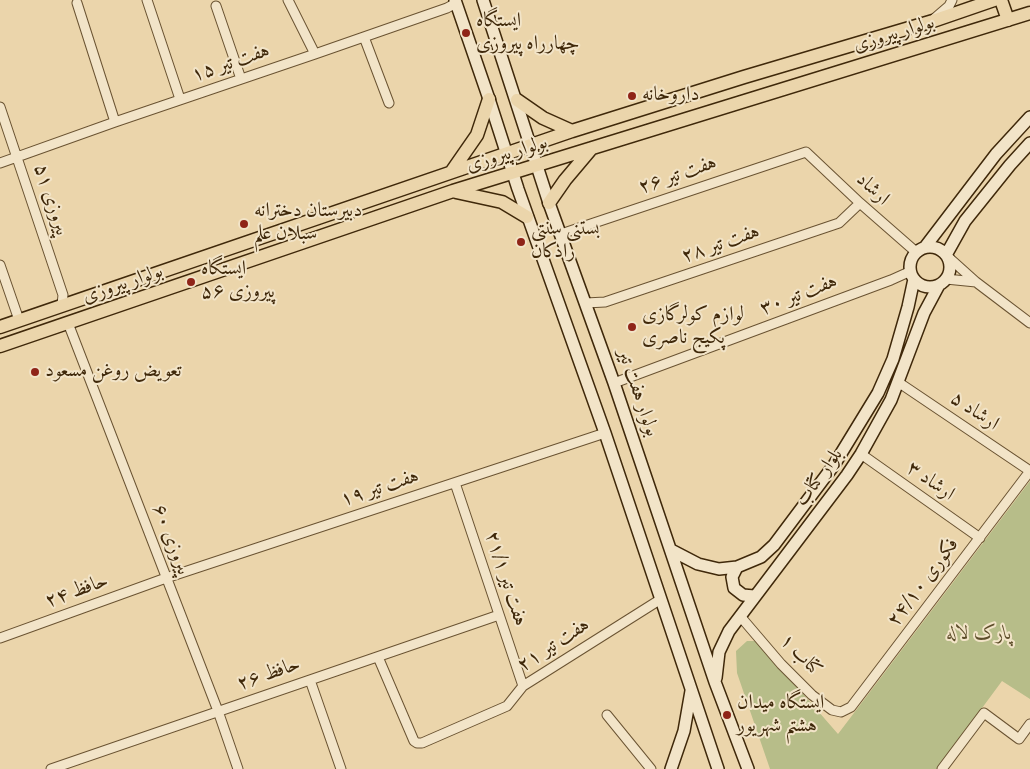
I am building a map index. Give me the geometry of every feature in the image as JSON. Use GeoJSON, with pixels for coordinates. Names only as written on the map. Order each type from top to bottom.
{"type":"FeatureCollection","features":[{"type":"Feature","properties":{"kind":"main road","name":"بولوار هفت تیر"},"geometry":{"type":"LineString","coordinates":[[483,0],[549,203],[586,303],[715,682],[748,769]]}},
{"type":"Feature","properties":{"kind":"main road","name":"بولوار پیروزی"},"geometry":{"type":"LineString","coordinates":[[0,327],[572,131],[744,77],[933,21],[994,0]]}},
{"type":"Feature","properties":{"kind":"main road"},"geometry":{"type":"LineString","coordinates":[[1001,0],[1008,20]]}},
{"type":"Feature","properties":{"kind":"main road"},"geometry":{"type":"LineString","coordinates":[[456,1],[527,217],[605,433],[718,769]]}},
{"type":"Feature","properties":{"kind":"main road","name":"بولوار پیروزی"},"geometry":{"type":"LineString","coordinates":[[0,346],[453,191],[1030,13]]}},
{"type":"Feature","properties":{"kind":"main road"},"geometry":{"type":"LineString","coordinates":[[452,171],[477,135],[489,99]]}},
{"type":"Feature","properties":{"kind":"main road"},"geometry":{"type":"LineString","coordinates":[[516,100],[543,118],[572,131]]}},
{"type":"Feature","properties":{"kind":"main road"},"geometry":{"type":"LineString","coordinates":[[920,250],[933,247],[940,249],[946,255],[950,270],[942,282],[930,287],[921,285],[912,275],[912,258],[996,154],[1030,117]]}},
{"type":"Feature","properties":{"kind":"main road"},"geometry":{"type":"LineString","coordinates":[[946,255],[964,221],[1010,164],[1030,143]]}},
{"type":"Feature","properties":{"kind":"main road"},"geometry":{"type":"LineString","coordinates":[[549,203],[565,180],[592,148]]}},
{"type":"Feature","properties":{"kind":"main road"},"geometry":{"type":"LineString","coordinates":[[453,191],[502,202],[527,217]]}},
{"type":"Feature","properties":{"kind":"main road","name":"بلوار کتاب"},"geometry":{"type":"LineString","coordinates":[[671,550],[698,564],[719,569],[737,567],[761,557],[774,545],[834,465],[878,393],[889,367],[908,307],[912,275]]}},
{"type":"Feature","properties":{"kind":"main road","name":"بلوار کتاب"},"geometry":{"type":"LineString","coordinates":[[715,682],[719,652],[729,632],[861,454],[891,400],[924,313],[942,282]]}},
{"type":"Feature","properties":{"kind":"main road"},"geometry":{"type":"LineString","coordinates":[[737,567],[732,577],[734,588],[743,595],[754,596]]}},
{"type":"Feature","properties":{"kind":"main road"},"geometry":{"type":"LineString","coordinates":[[671,769],[684,731],[692,689]]}},
{"type":"Feature","properties":{"kind":"street"},"geometry":{"type":"LineString","coordinates":[[147,0],[180,100]]}},
{"type":"Feature","properties":{"kind":"street"},"geometry":{"type":"LineString","coordinates":[[288,0],[315,54]]}},
{"type":"Feature","properties":{"kind":"street"},"geometry":{"type":"LineString","coordinates":[[933,21],[949,6],[952,0]]}},
{"type":"Feature","properties":{"kind":"street","name":"هفت تیر ۱۵"},"geometry":{"type":"LineString","coordinates":[[0,162],[447,8],[456,1]]}},
{"type":"Feature","properties":{"kind":"street"},"geometry":{"type":"LineString","coordinates":[[77,3],[115,122]]}},
{"type":"Feature","properties":{"kind":"street"},"geometry":{"type":"LineString","coordinates":[[216,6],[241,79]]}},
{"type":"Feature","properties":{"kind":"street"},"geometry":{"type":"LineString","coordinates":[[364,37],[389,104]]}},
{"type":"Feature","properties":{"kind":"street","name":"پیروزی ۵۱"},"geometry":{"type":"LineString","coordinates":[[0,106],[63,295],[62,305]]}},
{"type":"Feature","properties":{"kind":"street","name":"ارشاد"},"geometry":{"type":"LineString","coordinates":[[806,152],[860,203],[920,250]]}},
{"type":"Feature","properties":{"kind":"street","name":"هفت تیر ۲۶"},"geometry":{"type":"LineString","coordinates":[[561,234],[806,152]]}},
{"type":"Feature","properties":{"kind":"street","name":"هفت تیر ۲۸"},"geometry":{"type":"LineString","coordinates":[[586,303],[605,302],[838,224],[860,203]]}},
{"type":"Feature","properties":{"kind":"street"},"geometry":{"type":"LineString","coordinates":[[946,255],[976,282],[1030,323]]}},
{"type":"Feature","properties":{"kind":"street"},"geometry":{"type":"LineString","coordinates":[[0,265],[19,320]]}},
{"type":"Feature","properties":{"kind":"street","name":"هفت تیر ۳۰"},"geometry":{"type":"LineString","coordinates":[[614,384],[891,280],[912,275]]}},
{"type":"Feature","properties":{"kind":"street"},"geometry":{"type":"LineString","coordinates":[[942,282],[976,282]]}},
{"type":"Feature","properties":{"kind":"street","name":"پیروزی ۶۰"},"geometry":{"type":"LineString","coordinates":[[68,323],[218,711],[238,769]]}},
{"type":"Feature","properties":{"kind":"street","name":"ارشاد ۵"},"geometry":{"type":"LineString","coordinates":[[898,382],[1030,471]]}},
{"type":"Feature","properties":{"kind":"street","name":"هفت تیر ۱۹"},"geometry":{"type":"LineString","coordinates":[[166,578],[605,433]]}},
{"type":"Feature","properties":{"kind":"street","name":"ارشاد ۳"},"geometry":{"type":"LineString","coordinates":[[861,454],[980,538]]}},
{"type":"Feature","properties":{"kind":"street","name":"فکوری ۲۴/۱۰"},"geometry":{"type":"LineString","coordinates":[[842,712],[851,707],[1030,471]]}},
{"type":"Feature","properties":{"kind":"street","name":"هفت تیر ۲۱/۱"},"geometry":{"type":"LineString","coordinates":[[455,483],[523,686]]}},
{"type":"Feature","properties":{"kind":"street","name":"حافظ ۲۴"},"geometry":{"type":"LineString","coordinates":[[0,638],[166,578]]}},
{"type":"Feature","properties":{"kind":"street","name":"هفت تیر ۲۱"},"geometry":{"type":"LineString","coordinates":[[378,657],[414,741],[417,743],[422,742],[507,706],[523,686],[661,599]]}},
{"type":"Feature","properties":{"kind":"street","name":"حافظ ۲۶"},"geometry":{"type":"LineString","coordinates":[[51,769],[499,615]]}},
{"type":"Feature","properties":{"kind":"street","name":"کتاب ۱"},"geometry":{"type":"LineString","coordinates":[[740,616],[781,664],[812,695],[832,710],[842,712]]}},
{"type":"Feature","properties":{"kind":"street"},"geometry":{"type":"LineString","coordinates":[[310,680],[341,769]]}},
{"type":"Feature","properties":{"kind":"street"},"geometry":{"type":"LineString","coordinates":[[942,769],[984,712],[1019,738],[1030,724]]}},
{"type":"Feature","properties":{"kind":"street"},"geometry":{"type":"LineString","coordinates":[[607,715],[651,769]]}},
{"type":"Feature","properties":{"kind":"green space","name":"پارک لاله"},"geometry":{"type":"Polygon","coordinates":[[[1030,481],[1030,699],[1002,681],[937,769],[770,769],[737,673],[736,651],[747,641],[757,641],[838,734],[1030,481]]]}},
{"type":"Feature","properties":{"kind":"place","name":"ایستگاه چهارراه پیروزی"},"geometry":{"type":"Point","coordinates":[466,33]}},
{"type":"Feature","properties":{"kind":"place","name":"داروخانه"},"geometry":{"type":"Point","coordinates":[632,96]}},
{"type":"Feature","properties":{"kind":"place","name":"دبیرستان دخترانه سبلان علم"},"geometry":{"type":"Point","coordinates":[244,224]}},
{"type":"Feature","properties":{"kind":"place","name":"بستنی سنتی رادکان"},"geometry":{"type":"Point","coordinates":[521,242]}},
{"type":"Feature","properties":{"kind":"place","name":"ایستگاه پیروزی ۵۶"},"geometry":{"type":"Point","coordinates":[191,282]}},
{"type":"Feature","properties":{"kind":"place","name":"لوازم کولرگازی پکیج ناصری"},"geometry":{"type":"Point","coordinates":[632,327]}},
{"type":"Feature","properties":{"kind":"place","name":"تعویض روغن مسعود"},"geometry":{"type":"Point","coordinates":[35,372]}},
{"type":"Feature","properties":{"kind":"place","name":"ایستگاه میدان هشتم شهریور"},"geometry":{"type":"Point","coordinates":[727,715]}}]}
